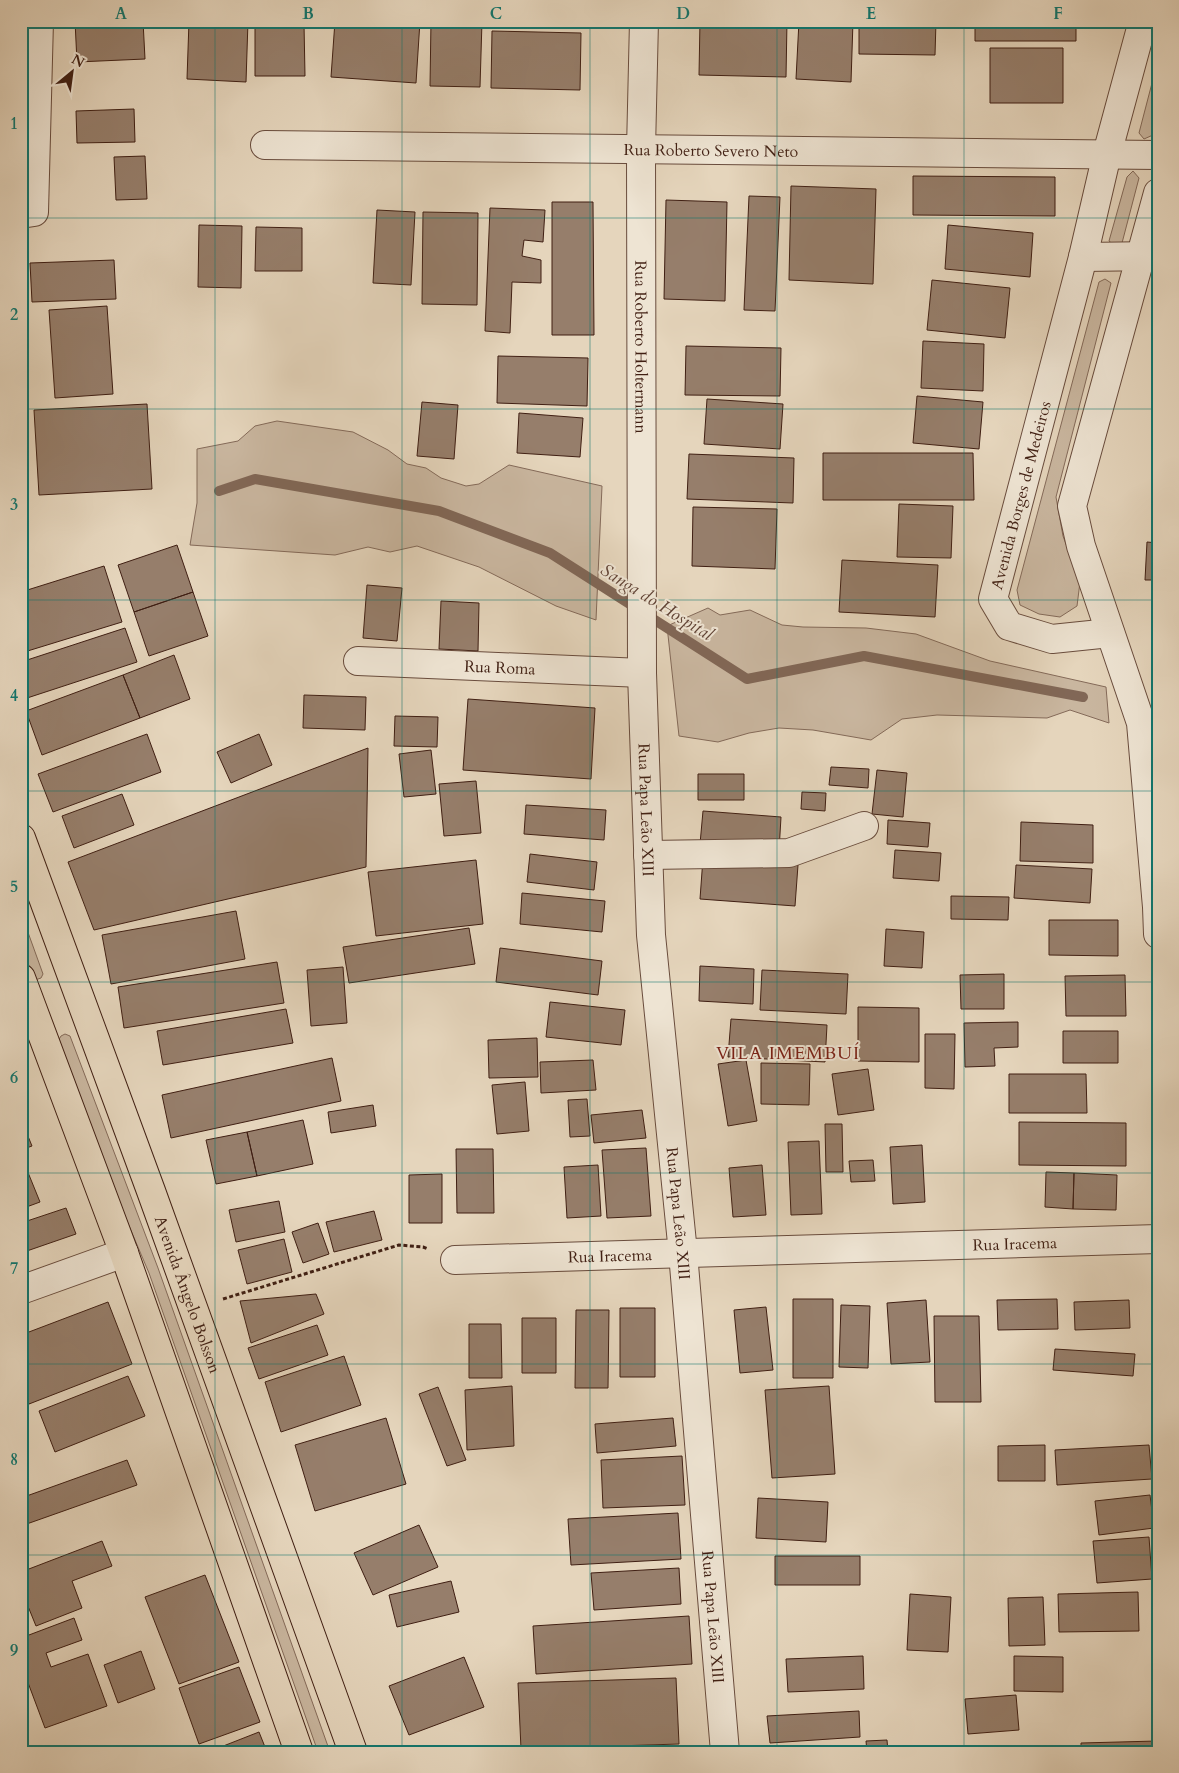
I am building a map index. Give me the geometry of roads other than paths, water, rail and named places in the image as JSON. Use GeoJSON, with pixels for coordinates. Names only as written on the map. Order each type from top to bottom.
{"type":"FeatureCollection","features":[{"type":"Feature","properties":{"kind":"main road","name":"Avenida Ângelo Bolsson"},"geometry":{"type":"LineString","coordinates":[[21,838],[194,1309],[353,1752]]}},
{"type":"Feature","properties":{"kind":"main road"},"geometry":{"type":"LineString","coordinates":[[21,978],[124,1254],[299,1752]]}},
{"type":"Feature","properties":{"kind":"street"},"geometry":{"type":"LineString","coordinates":[[21,214],[34,212],[38,21]]}},
{"type":"Feature","properties":{"kind":"street","name":"Rua Roberto Holtermann"},"geometry":{"type":"LineString","coordinates":[[642,673],[641,149],[644,21]]}},
{"type":"Feature","properties":{"kind":"street","name":"Avenida Borges de Medeiros"},"geometry":{"type":"LineString","coordinates":[[1110,633],[1052,640],[1009,626],[993,599],[1143,21]]}},
{"type":"Feature","properties":{"kind":"street","name":"Rua Roberto Severo Neto"},"geometry":{"type":"LineString","coordinates":[[265,145],[1158,155]]}},
{"type":"Feature","properties":{"kind":"street"},"geometry":{"type":"LineString","coordinates":[[1158,194],[1149,256],[1072,506],[1081,546],[1141,723],[1158,934]]}},
{"type":"Feature","properties":{"kind":"street"},"geometry":{"type":"LineString","coordinates":[[1083,257],[1149,256]]}},
{"type":"Feature","properties":{"kind":"street","name":"Rua Roma"},"geometry":{"type":"LineString","coordinates":[[358,661],[642,673]]}},
{"type":"Feature","properties":{"kind":"street","name":"Rua Papa Leão XIII"},"geometry":{"type":"LineString","coordinates":[[642,673],[651,935],[682,1253],[725,1752]]}},
{"type":"Feature","properties":{"kind":"street"},"geometry":{"type":"LineString","coordinates":[[648,855],[789,853],[864,826]]}},
{"type":"Feature","properties":{"kind":"street","name":"Rua Iracema"},"geometry":{"type":"LineString","coordinates":[[454,1260],[1158,1239]]}},
{"type":"Feature","properties":{"kind":"street"},"geometry":{"type":"LineString","coordinates":[[21,1290],[124,1254]]}},
{"type":"Feature","properties":{"kind":"waterway","name":"Sanga do Hospital"},"geometry":{"type":"LineString","coordinates":[[219,491],[255,479],[439,511],[550,553],[747,679],[864,656],[1083,697]]}},
{"type":"Feature","properties":{"kind":"district","name":"VILA IMEMBUÍ"},"geometry":{"type":"Point","coordinates":[788,1053]}}]}
